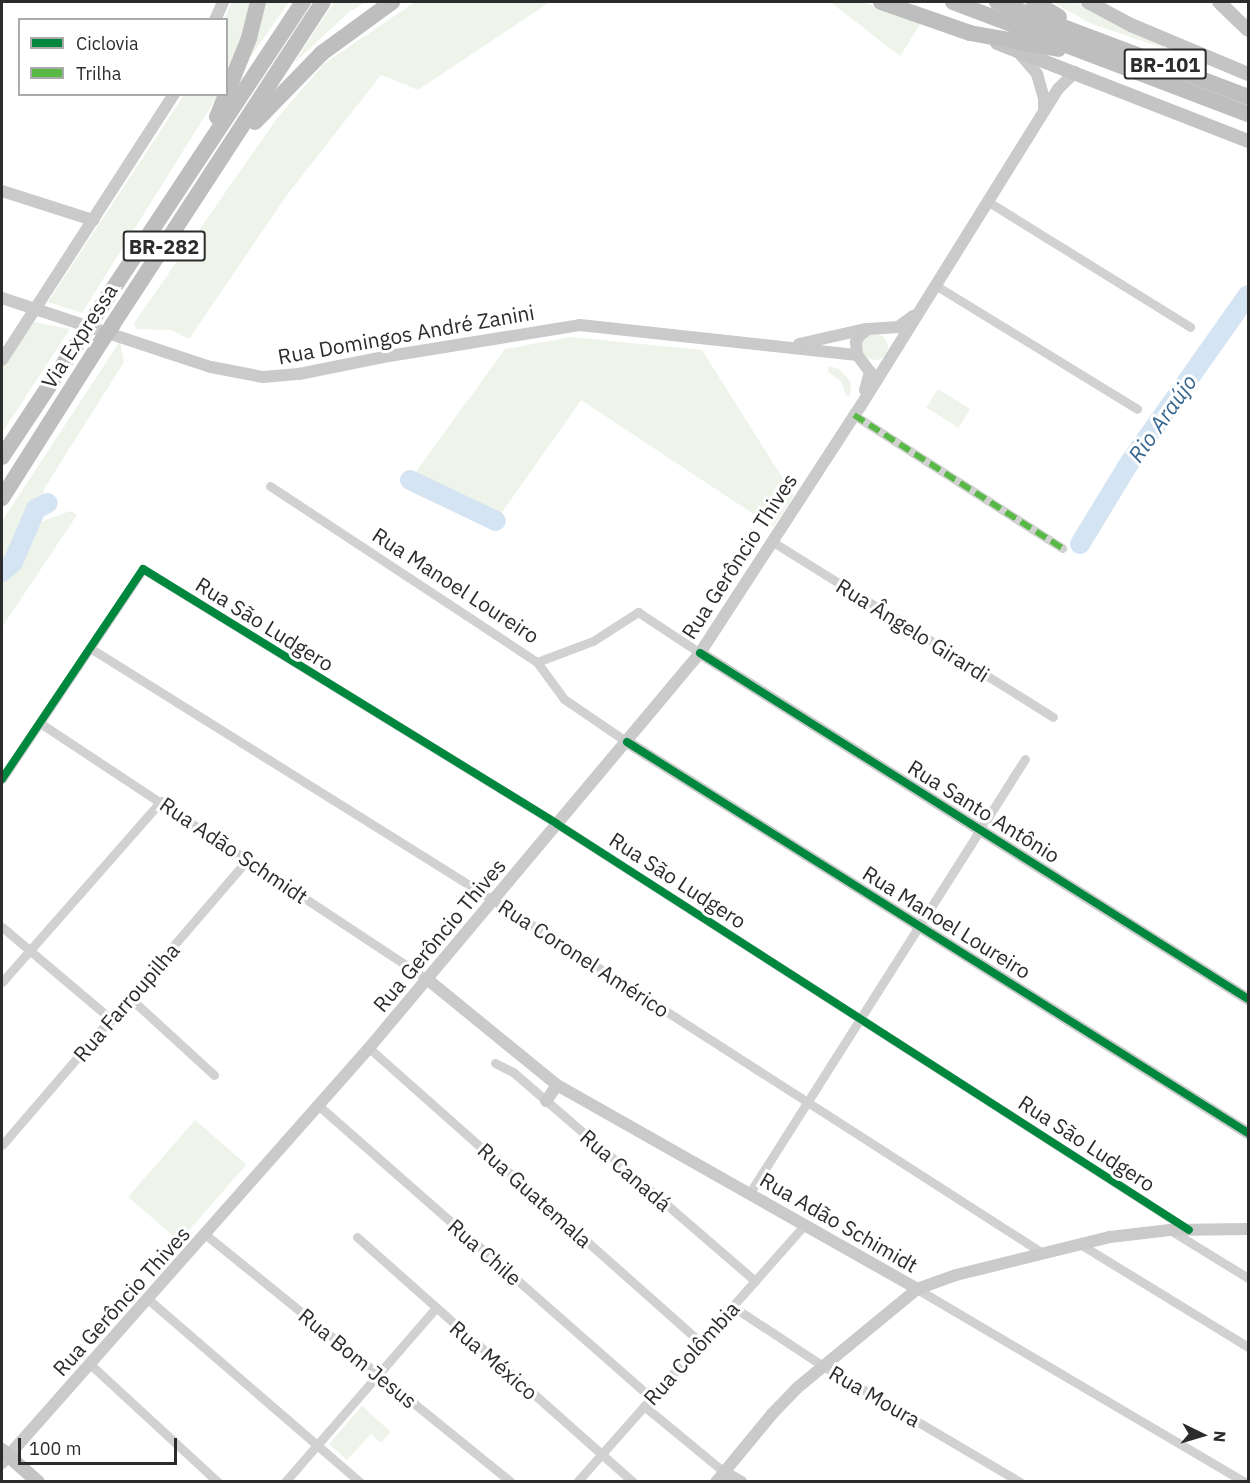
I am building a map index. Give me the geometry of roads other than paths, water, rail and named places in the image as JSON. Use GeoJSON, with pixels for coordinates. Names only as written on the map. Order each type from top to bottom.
{"type":"FeatureCollection","features":[{"type":"Feature","properties":{"kind":"highway"},"geometry":{"type":"LineString","coordinates":[[228,93],[258,2]]}},
{"type":"Feature","properties":{"kind":"highway"},"geometry":{"type":"LineString","coordinates":[[197,162],[303,2]]}},
{"type":"Feature","properties":{"kind":"highway"},"geometry":{"type":"LineString","coordinates":[[216,168],[323,2]]}},
{"type":"Feature","properties":{"kind":"highway"},"geometry":{"type":"LineString","coordinates":[[216,168],[297,76],[348,31],[392,2]]}},
{"type":"Feature","properties":{"kind":"highway"},"geometry":{"type":"LineString","coordinates":[[881,2],[970,33],[1107,59]]}},
{"type":"Feature","properties":{"kind":"highway","name":"BR-101"},"geometry":{"type":"LineString","coordinates":[[953,2],[1248,114]]}},
{"type":"Feature","properties":{"kind":"highway","name":"BR-101"},"geometry":{"type":"LineString","coordinates":[[997,2],[1248,97]]}},
{"type":"Feature","properties":{"kind":"highway"},"geometry":{"type":"LineString","coordinates":[[1034,2],[1082,33]]}},
{"type":"Feature","properties":{"kind":"highway"},"geometry":{"type":"LineString","coordinates":[[197,162],[227,96]]}},
{"type":"Feature","properties":{"kind":"highway","name":"Via Expressa"},"geometry":{"type":"LineString","coordinates":[[2,457],[197,162]]}},
{"type":"Feature","properties":{"kind":"highway","name":"Via Expressa"},"geometry":{"type":"LineString","coordinates":[[2,498],[101,342],[216,168]]}},
{"type":"Feature","properties":{"kind":"main road"},"geometry":{"type":"LineString","coordinates":[[216,18],[223,2]]}},
{"type":"Feature","properties":{"kind":"main road"},"geometry":{"type":"LineString","coordinates":[[1088,2],[1140,29],[1248,74]]}},
{"type":"Feature","properties":{"kind":"main road"},"geometry":{"type":"LineString","coordinates":[[1219,2],[1248,30]]}},
{"type":"Feature","properties":{"kind":"main road"},"geometry":{"type":"LineString","coordinates":[[970,33],[1248,141]]}},
{"type":"Feature","properties":{"kind":"main road"},"geometry":{"type":"LineString","coordinates":[[1013,49],[1026,59],[1037,74],[1043,92],[1044,111]]}},
{"type":"Feature","properties":{"kind":"main road"},"geometry":{"type":"LineString","coordinates":[[1043,60],[1054,72],[1058,89]]}},
{"type":"Feature","properties":{"kind":"main road"},"geometry":{"type":"LineString","coordinates":[[792,346],[874,328],[898,327],[918,311],[1058,89],[1075,72]]}},
{"type":"Feature","properties":{"kind":"main road"},"geometry":{"type":"LineString","coordinates":[[2,360],[173,96]]}},
{"type":"Feature","properties":{"kind":"main road"},"geometry":{"type":"LineString","coordinates":[[2,191],[93,220]]}},
{"type":"Feature","properties":{"kind":"main road","name":"Rua Domingos André Zanini"},"geometry":{"type":"LineString","coordinates":[[2,298],[203,365],[263,378],[299,374],[388,356],[570,325],[615,326],[792,346],[862,360]]}},
{"type":"Feature","properties":{"kind":"main road","name":"Rua Gerôncio Thives"},"geometry":{"type":"LineString","coordinates":[[4,1456],[91,1365],[319,1106],[700,653],[857,411],[918,311]]}},
{"type":"Feature","properties":{"kind":"main road"},"geometry":{"type":"LineString","coordinates":[[862,360],[879,366],[892,356],[891,337],[874,328]]}},
{"type":"Feature","properties":{"kind":"main road"},"geometry":{"type":"LineString","coordinates":[[857,411],[870,372],[862,360],[856,342],[874,328]]}},
{"type":"Feature","properties":{"kind":"main road","name":"Rua Santo Antônio"},"geometry":{"type":"LineString","coordinates":[[700,653],[1248,999]]}},
{"type":"Feature","properties":{"kind":"main road","name":"Rua Manoel Loureiro"},"geometry":{"type":"LineString","coordinates":[[627,742],[1248,1133]]}},
{"type":"Feature","properties":{"kind":"main road","name":"Rua Adão Schimidt"},"geometry":{"type":"LineString","coordinates":[[427,979],[557,1085],[917,1289]]}},
{"type":"Feature","properties":{"kind":"main road"},"geometry":{"type":"LineString","coordinates":[[546,1101],[557,1085]]}},
{"type":"Feature","properties":{"kind":"main road"},"geometry":{"type":"LineString","coordinates":[[741,1482],[720,1477],[783,1401],[917,1289],[956,1275],[1080,1244],[1170,1230],[1248,1229]]}},
{"type":"Feature","properties":{"kind":"main road"},"geometry":{"type":"LineString","coordinates":[[4,1456],[38,1482]]}},
{"type":"Feature","properties":{"kind":"street"},"geometry":{"type":"LineString","coordinates":[[987,201],[1190,327]]}},
{"type":"Feature","properties":{"kind":"street"},"geometry":{"type":"LineString","coordinates":[[935,285],[1137,409]]}},
{"type":"Feature","properties":{"kind":"street"},"geometry":{"type":"LineString","coordinates":[[857,411],[1062,548]]}},
{"type":"Feature","properties":{"kind":"street","name":"Rua Manoel Loureiro"},"geometry":{"type":"LineString","coordinates":[[270,486],[537,662],[564,699],[627,742]]}},
{"type":"Feature","properties":{"kind":"street","name":"Rua Ângelo Girardi"},"geometry":{"type":"LineString","coordinates":[[773,542],[1053,717]]}},
{"type":"Feature","properties":{"kind":"street","name":"Rua São Ludgero"},"geometry":{"type":"LineString","coordinates":[[90,648],[143,569],[557,824],[1189,1230]]}},
{"type":"Feature","properties":{"kind":"street","name":"Rua Santo Antônio"},"geometry":{"type":"LineString","coordinates":[[537,662],[593,641],[637,612],[700,653]]}},
{"type":"Feature","properties":{"kind":"street"},"geometry":{"type":"LineString","coordinates":[[2,779],[90,648]]}},
{"type":"Feature","properties":{"kind":"street","name":"Rua Coronel Américo"},"geometry":{"type":"LineString","coordinates":[[90,648],[493,900],[1044,1254]]}},
{"type":"Feature","properties":{"kind":"street","name":"Rua Adão Schmidt"},"geometry":{"type":"LineString","coordinates":[[40,723],[427,979]]}},
{"type":"Feature","properties":{"kind":"street"},"geometry":{"type":"LineString","coordinates":[[749,1194],[1025,759]]}},
{"type":"Feature","properties":{"kind":"street"},"geometry":{"type":"LineString","coordinates":[[2,982],[161,801]]}},
{"type":"Feature","properties":{"kind":"street","name":"Rua Farroupilha"},"geometry":{"type":"LineString","coordinates":[[2,1145],[112,1020],[248,859]]}},
{"type":"Feature","properties":{"kind":"street"},"geometry":{"type":"LineString","coordinates":[[2,927],[112,1020]]}},
{"type":"Feature","properties":{"kind":"street"},"geometry":{"type":"LineString","coordinates":[[130,998],[214,1075]]}},
{"type":"Feature","properties":{"kind":"street","name":"Rua Guatemala"},"geometry":{"type":"LineString","coordinates":[[369,1048],[700,1342]]}},
{"type":"Feature","properties":{"kind":"street","name":"Rua Canadá"},"geometry":{"type":"LineString","coordinates":[[495,1063],[513,1072],[754,1281]]}},
{"type":"Feature","properties":{"kind":"street","name":"Rua Chile"},"geometry":{"type":"LineString","coordinates":[[319,1106],[651,1398]]}},
{"type":"Feature","properties":{"kind":"street","name":"Rua Colômbia"},"geometry":{"type":"LineString","coordinates":[[577,1482],[804,1225]]}},
{"type":"Feature","properties":{"kind":"street"},"geometry":{"type":"LineString","coordinates":[[1170,1230],[1248,1278]]}},
{"type":"Feature","properties":{"kind":"street","name":"Rua Bom Jesus"},"geometry":{"type":"LineString","coordinates":[[206,1235],[511,1482]]}},
{"type":"Feature","properties":{"kind":"street","name":"Rua México"},"geometry":{"type":"LineString","coordinates":[[357,1237],[435,1310],[633,1482]]}},
{"type":"Feature","properties":{"kind":"street"},"geometry":{"type":"LineString","coordinates":[[1080,1244],[1248,1347]]}},
{"type":"Feature","properties":{"kind":"street","name":"Rua Adão Schimidt"},"geometry":{"type":"LineString","coordinates":[[917,1289],[1244,1482]]}},
{"type":"Feature","properties":{"kind":"street"},"geometry":{"type":"LineString","coordinates":[[149,1300],[360,1482]]}},
{"type":"Feature","properties":{"kind":"street","name":"Rua Moura"},"geometry":{"type":"LineString","coordinates":[[732,1306],[824,1366],[1020,1482]]}},
{"type":"Feature","properties":{"kind":"street"},"geometry":{"type":"LineString","coordinates":[[285,1482],[435,1310]]}},
{"type":"Feature","properties":{"kind":"street"},"geometry":{"type":"LineString","coordinates":[[91,1365],[218,1482]]}},
{"type":"Feature","properties":{"kind":"street"},"geometry":{"type":"LineString","coordinates":[[644,1406],[720,1477]]}},
{"type":"Feature","properties":{"kind":"waterway","name":"Rio Araújo"},"geometry":{"type":"LineString","coordinates":[[1080,544],[1128,465],[1248,295]]}},
{"type":"Feature","properties":{"kind":"waterway","name":"Rio Araújo"},"geometry":{"type":"LineString","coordinates":[[410,480],[496,521]]}},
{"type":"Feature","properties":{"kind":"waterway","name":"Rio Araújo"},"geometry":{"type":"LineString","coordinates":[[2,572],[13,562],[36,509],[48,503]]}}]}
